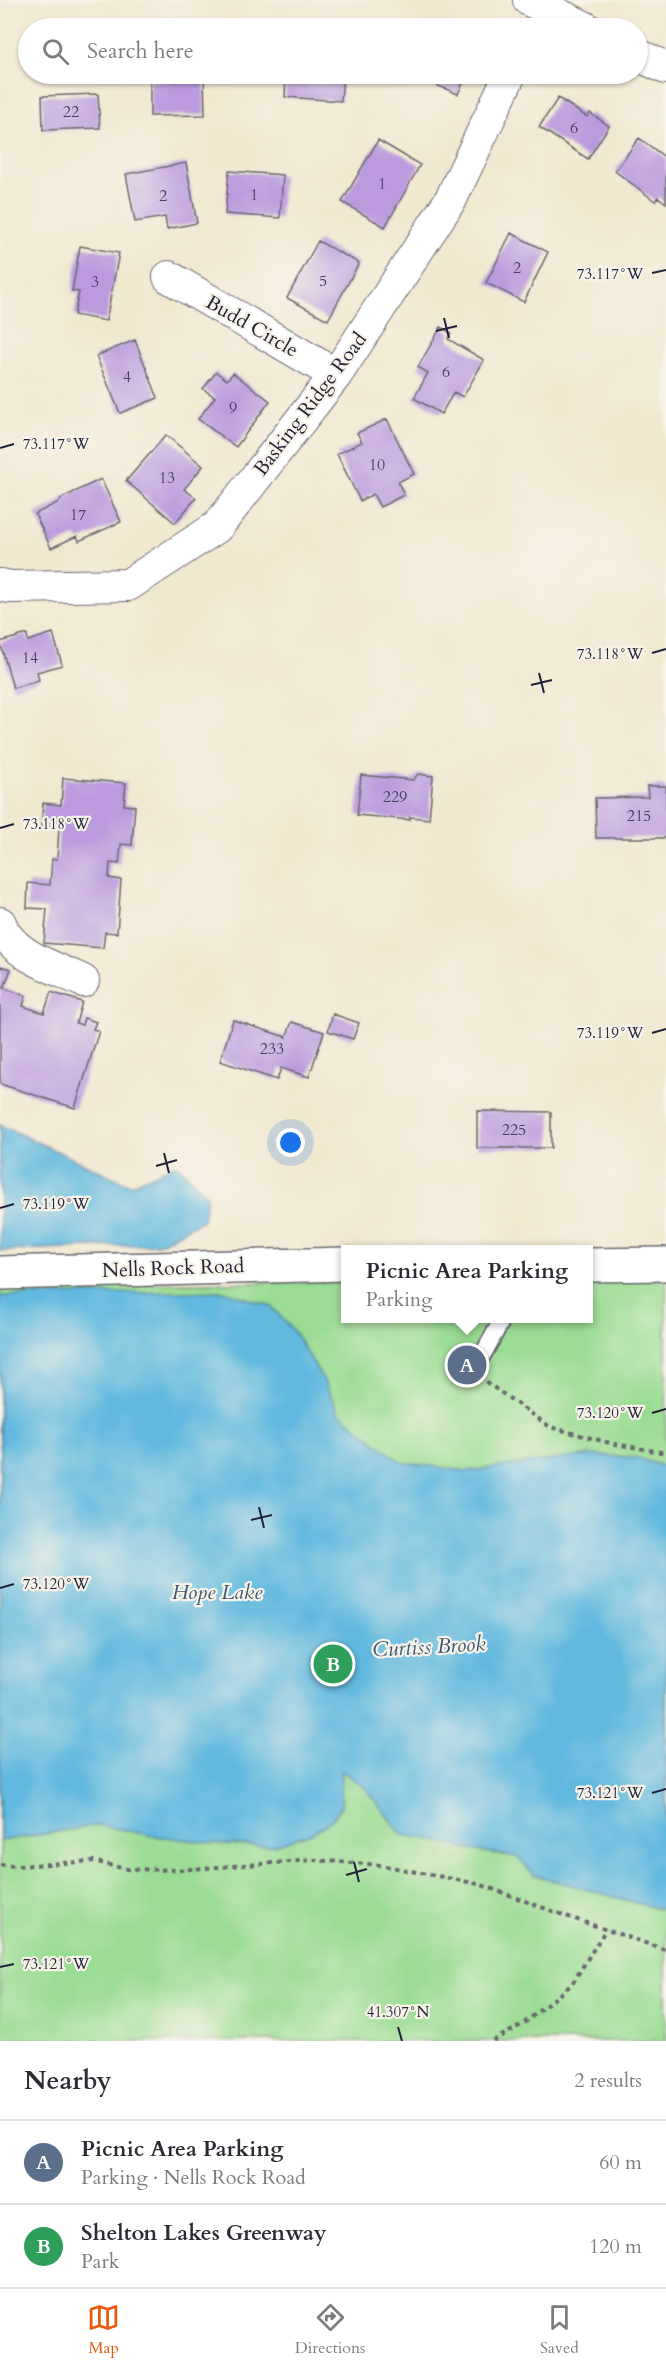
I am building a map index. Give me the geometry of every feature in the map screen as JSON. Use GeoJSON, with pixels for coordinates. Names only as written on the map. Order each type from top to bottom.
{"type":"FeatureCollection","features":[{"type":"Feature","properties":{"kind":"main road","name":"Nells Rock Road"},"geometry":{"type":"LineString","coordinates":[[0,1273],[341,1264]]}},
{"type":"Feature","properties":{"kind":"main road"},"geometry":{"type":"LineString","coordinates":[[593,1264],[666,1264]]}},
{"type":"Feature","properties":{"kind":"street"},"geometry":{"type":"LineString","coordinates":[[534,11],[555,18]]}},
{"type":"Feature","properties":{"kind":"street"},"geometry":{"type":"LineString","coordinates":[[648,61],[663,69],[666,68]]}},
{"type":"Feature","properties":{"kind":"street","name":"Basking Ridge Road"},"geometry":{"type":"LineString","coordinates":[[0,585],[10,587],[128,585],[217,527],[336,375],[451,199],[505,84]]}},
{"type":"Feature","properties":{"kind":"street","name":"Budd Circle"},"geometry":{"type":"LineString","coordinates":[[169,277],[336,375]]}},
{"type":"Feature","properties":{"kind":"street"},"geometry":{"type":"LineString","coordinates":[[0,923],[22,952],[83,981]]}},
{"type":"Feature","properties":{"kind":"lane"},"geometry":{"type":"LineString","coordinates":[[466,1367],[482,1356],[500,1323]]}},
{"type":"Feature","properties":{"kind":"path"},"geometry":{"type":"LineString","coordinates":[[466,1367],[550,1427],[610,1443],[666,1453]]}},
{"type":"Feature","properties":{"kind":"path"},"geometry":{"type":"LineString","coordinates":[[0,1865],[93,1861],[126,1869],[179,1870],[314,1860],[380,1865],[480,1884],[666,1950]]}},
{"type":"Feature","properties":{"kind":"path"},"geometry":{"type":"LineString","coordinates":[[493,2041],[523,2024],[572,1984],[606,1929]]}},
{"type":"Feature","properties":{"kind":"green space","name":"Hope Lake"},"geometry":{"type":"Polygon","coordinates":[[[666,1279],[666,2041],[0,2041],[0,1287],[81,1284],[341,1282],[341,1323],[593,1323],[593,1280],[666,1279]]]}},
{"type":"Feature","properties":{"kind":"water"},"geometry":{"type":"Polygon","coordinates":[[[0,1125],[130,1185],[177,1164],[207,1196],[203,1220],[159,1244],[0,1251],[0,1125]]]}},
{"type":"Feature","properties":{"kind":"water","name":"Hope Lake"},"geometry":{"type":"Polygon","coordinates":[[[223,1291],[271,1306],[295,1333],[323,1379],[339,1413],[401,1462],[467,1471],[591,1455],[638,1458],[666,1467],[666,1911],[534,1875],[518,1857],[471,1850],[402,1835],[365,1788],[342,1771],[341,1807],[332,1820],[312,1833],[271,1846],[223,1844],[154,1836],[99,1825],[0,1841],[0,1296],[223,1291]]]}},
{"type":"Feature","properties":{"kind":"building"},"geometry":{"type":"Polygon","coordinates":[[[150,84],[204,84],[205,115],[150,116],[150,84]]]}},
{"type":"Feature","properties":{"kind":"building"},"geometry":{"type":"Polygon","coordinates":[[[286,84],[342,84],[341,101],[285,97],[286,84]]]}},
{"type":"Feature","properties":{"kind":"building"},"geometry":{"type":"Polygon","coordinates":[[[434,84],[462,84],[458,94],[434,84]]]}},
{"type":"Feature","properties":{"kind":"building"},"geometry":{"type":"Polygon","coordinates":[[[98,94],[100,128],[43,130],[42,96],[98,94]]]}},
{"type":"Feature","properties":{"kind":"building"},"geometry":{"type":"Polygon","coordinates":[[[558,98],[587,117],[590,113],[609,126],[588,159],[539,127],[558,98]]]}},
{"type":"Feature","properties":{"kind":"building"},"geometry":{"type":"Polygon","coordinates":[[[639,138],[666,158],[666,203],[658,197],[655,201],[615,171],[639,138]]]}},
{"type":"Feature","properties":{"kind":"building"},"geometry":{"type":"Polygon","coordinates":[[[378,140],[420,165],[385,227],[342,202],[378,140]]]}},
{"type":"Feature","properties":{"kind":"building"},"geometry":{"type":"Polygon","coordinates":[[[186,163],[197,223],[167,229],[165,217],[135,222],[126,174],[186,163]]]}},
{"type":"Feature","properties":{"kind":"building"},"geometry":{"type":"Polygon","coordinates":[[[229,171],[283,175],[280,218],[225,214],[229,171]]]}},
{"type":"Feature","properties":{"kind":"building"},"geometry":{"type":"Polygon","coordinates":[[[511,233],[548,252],[524,302],[486,283],[511,233]]]}},
{"type":"Feature","properties":{"kind":"building"},"geometry":{"type":"Polygon","coordinates":[[[318,241],[359,263],[328,320],[287,298],[318,241]]]}},
{"type":"Feature","properties":{"kind":"building"},"geometry":{"type":"Polygon","coordinates":[[[80,246],[119,253],[106,321],[74,315],[79,292],[72,291],[80,246]]]}},
{"type":"Feature","properties":{"kind":"building"},"geometry":{"type":"Polygon","coordinates":[[[441,327],[451,333],[448,339],[484,360],[463,397],[454,392],[441,414],[414,398],[428,373],[418,367],[441,327]]]}},
{"type":"Feature","properties":{"kind":"building"},"geometry":{"type":"Polygon","coordinates":[[[135,340],[158,398],[120,413],[96,356],[135,340]]]}},
{"type":"Feature","properties":{"kind":"building"},"geometry":{"type":"Polygon","coordinates":[[[216,372],[227,380],[233,373],[270,401],[236,447],[198,419],[215,397],[203,389],[216,372]]]}},
{"type":"Feature","properties":{"kind":"building"},"geometry":{"type":"Polygon","coordinates":[[[387,419],[414,474],[398,482],[404,495],[380,507],[373,494],[360,501],[337,454],[362,442],[357,433],[387,419]]]}},
{"type":"Feature","properties":{"kind":"building"},"geometry":{"type":"Polygon","coordinates":[[[166,435],[203,466],[184,489],[196,498],[175,523],[126,481],[166,435]]]}},
{"type":"Feature","properties":{"kind":"building"},"geometry":{"type":"Polygon","coordinates":[[[101,479],[121,522],[79,541],[77,536],[51,548],[35,514],[101,479]]]}},
{"type":"Feature","properties":{"kind":"building"},"geometry":{"type":"Polygon","coordinates":[[[53,633],[62,665],[37,672],[39,680],[13,688],[0,642],[27,634],[28,641],[53,633]]]}},
{"type":"Feature","properties":{"kind":"building"},"geometry":{"type":"Polygon","coordinates":[[[418,774],[433,776],[429,819],[410,817],[410,820],[357,815],[361,775],[413,780],[418,774]]]}},
{"type":"Feature","properties":{"kind":"building"},"geometry":{"type":"Polygon","coordinates":[[[63,778],[126,783],[124,805],[135,806],[132,845],[121,844],[119,864],[110,863],[109,878],[121,880],[117,933],[105,932],[103,948],[44,943],[47,909],[27,908],[28,883],[50,885],[52,859],[57,859],[59,827],[41,826],[43,803],[61,805],[63,778]]]}},
{"type":"Feature","properties":{"kind":"building"},"geometry":{"type":"Polygon","coordinates":[[[647,786],[666,786],[666,838],[596,838],[595,798],[648,797],[647,786]]]}},
{"type":"Feature","properties":{"kind":"building"},"geometry":{"type":"Polygon","coordinates":[[[0,966],[11,969],[4,988],[26,996],[23,1006],[44,1013],[51,992],[82,1002],[76,1023],[82,1025],[84,1018],[96,1022],[93,1029],[99,1031],[75,1108],[0,1084],[0,966]]]}},
{"type":"Feature","properties":{"kind":"building"},"geometry":{"type":"Polygon","coordinates":[[[333,1014],[359,1023],[353,1039],[328,1031],[333,1014]]]}},
{"type":"Feature","properties":{"kind":"building"},"geometry":{"type":"Polygon","coordinates":[[[233,1020],[286,1037],[292,1022],[324,1032],[309,1077],[281,1068],[277,1080],[220,1061],[233,1020]]]}},
{"type":"Feature","properties":{"kind":"building"},"geometry":{"type":"Polygon","coordinates":[[[477,1111],[551,1112],[551,1148],[477,1148],[477,1111]]]}},
{"type":"Feature","properties":{"kind":"place","name":"Picnic Area Parking"},"geometry":{"type":"Point","coordinates":[467,1365]}},
{"type":"Feature","properties":{"kind":"place","name":"Shelton Lakes Greenway"},"geometry":{"type":"Point","coordinates":[333,1664]}},
{"type":"Feature","properties":{"kind":"water label","name":"Curtiss Brook"},"geometry":{"type":"Point","coordinates":[429,1647]}}]}
